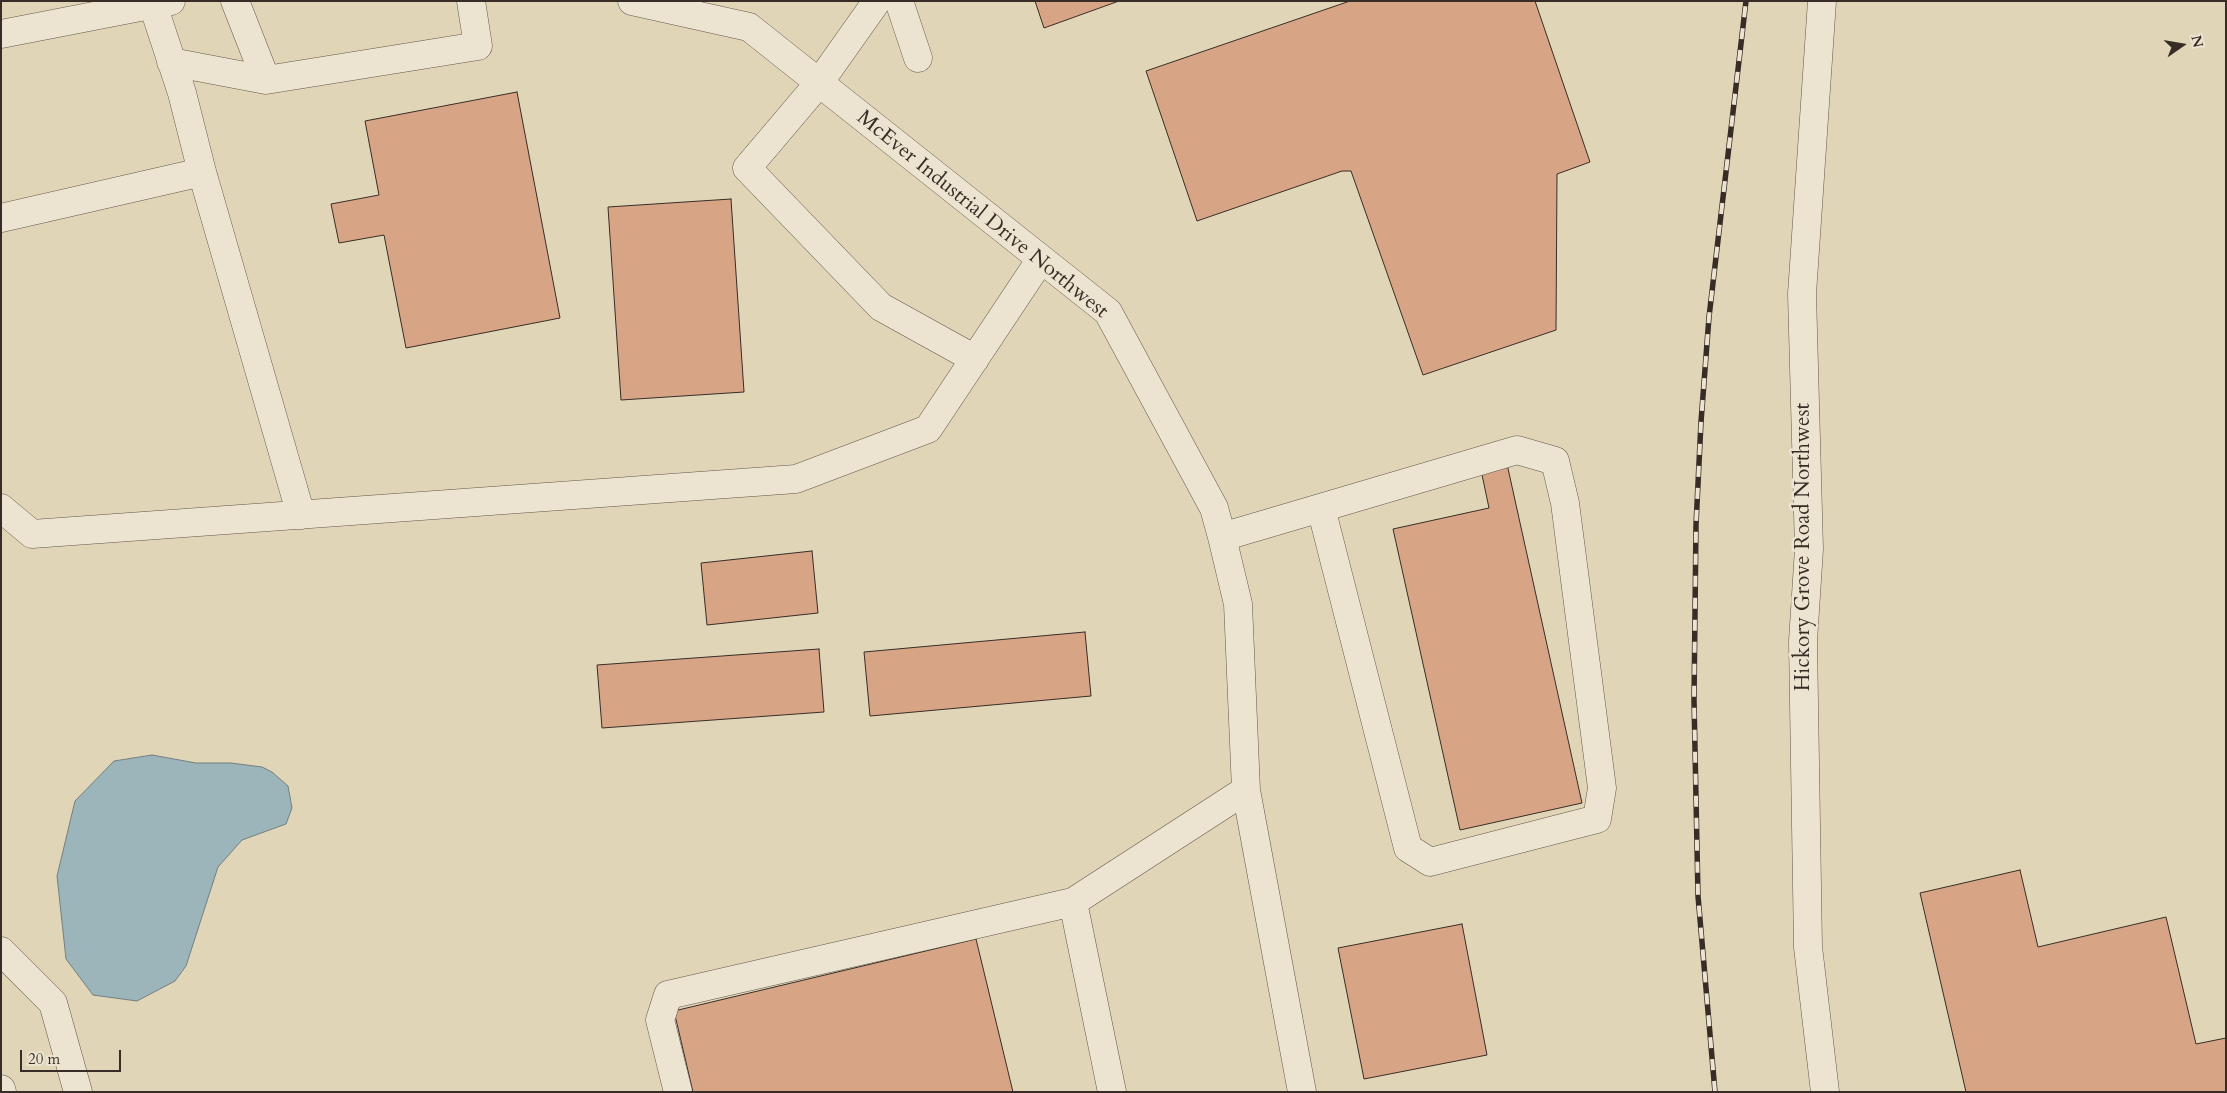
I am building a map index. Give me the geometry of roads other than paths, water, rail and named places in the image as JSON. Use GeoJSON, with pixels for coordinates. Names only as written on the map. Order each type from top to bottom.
{"type":"FeatureCollection","features":[{"type":"Feature","properties":{"kind":"street"},"geometry":{"type":"LineString","coordinates":[[235,1],[266,80]]}},
{"type":"Feature","properties":{"kind":"street"},"geometry":{"type":"LineString","coordinates":[[171,62],[266,80],[478,46],[471,1]]}},
{"type":"Feature","properties":{"kind":"street","name":"McEver Industrial Drive Northwest"},"geometry":{"type":"LineString","coordinates":[[634,1],[749,27],[1108,312],[1214,508],[1222,538],[1238,604],[1246,790],[1302,1092]]}},
{"type":"Feature","properties":{"kind":"street"},"geometry":{"type":"LineString","coordinates":[[877,1],[819,84],[747,168],[881,307],[975,359]]}},
{"type":"Feature","properties":{"kind":"street"},"geometry":{"type":"LineString","coordinates":[[899,1],[918,58]]}},
{"type":"Feature","properties":{"kind":"street","name":"Hickory Grove Road Northwest"},"geometry":{"type":"LineString","coordinates":[[1822,1],[1802,294],[1809,549],[1803,641],[1808,947],[1824,1092]]}},
{"type":"Feature","properties":{"kind":"street"},"geometry":{"type":"LineString","coordinates":[[1,34],[58,12],[162,3],[171,62],[182,93],[202,172],[300,515]]}},
{"type":"Feature","properties":{"kind":"street"},"geometry":{"type":"LineString","coordinates":[[1,218],[202,172]]}},
{"type":"Feature","properties":{"kind":"street"},"geometry":{"type":"LineString","coordinates":[[1,508],[32,534],[796,479],[928,429],[1041,259]]}},
{"type":"Feature","properties":{"kind":"street"},"geometry":{"type":"LineString","coordinates":[[1222,538],[1321,508],[1517,450],[1555,460],[1564,503],[1602,788],[1597,819],[1430,862],[1408,848],[1321,508]]}},
{"type":"Feature","properties":{"kind":"street"},"geometry":{"type":"LineString","coordinates":[[678,1092],[660,1020],[668,995],[1073,902],[1246,790]]}},
{"type":"Feature","properties":{"kind":"street"},"geometry":{"type":"LineString","coordinates":[[1073,902],[1112,1092]]}},
{"type":"Feature","properties":{"kind":"street"},"geometry":{"type":"LineString","coordinates":[[1,951],[53,1002],[78,1092]]}},
{"type":"Feature","properties":{"kind":"water"},"geometry":{"type":"Polygon","coordinates":[[[152,755],[196,763],[231,763],[262,767],[272,772],[288,786],[292,808],[286,824],[242,840],[218,867],[186,966],[175,981],[137,1001],[93,995],[66,959],[57,876],[75,801],[114,761],[152,755]]]}},
{"type":"Feature","properties":{"kind":"railway"},"geometry":{"type":"LineString","coordinates":[[1715,1092],[1698,896],[1694,700],[1696,525],[1709,317],[1746,1]]}}]}
